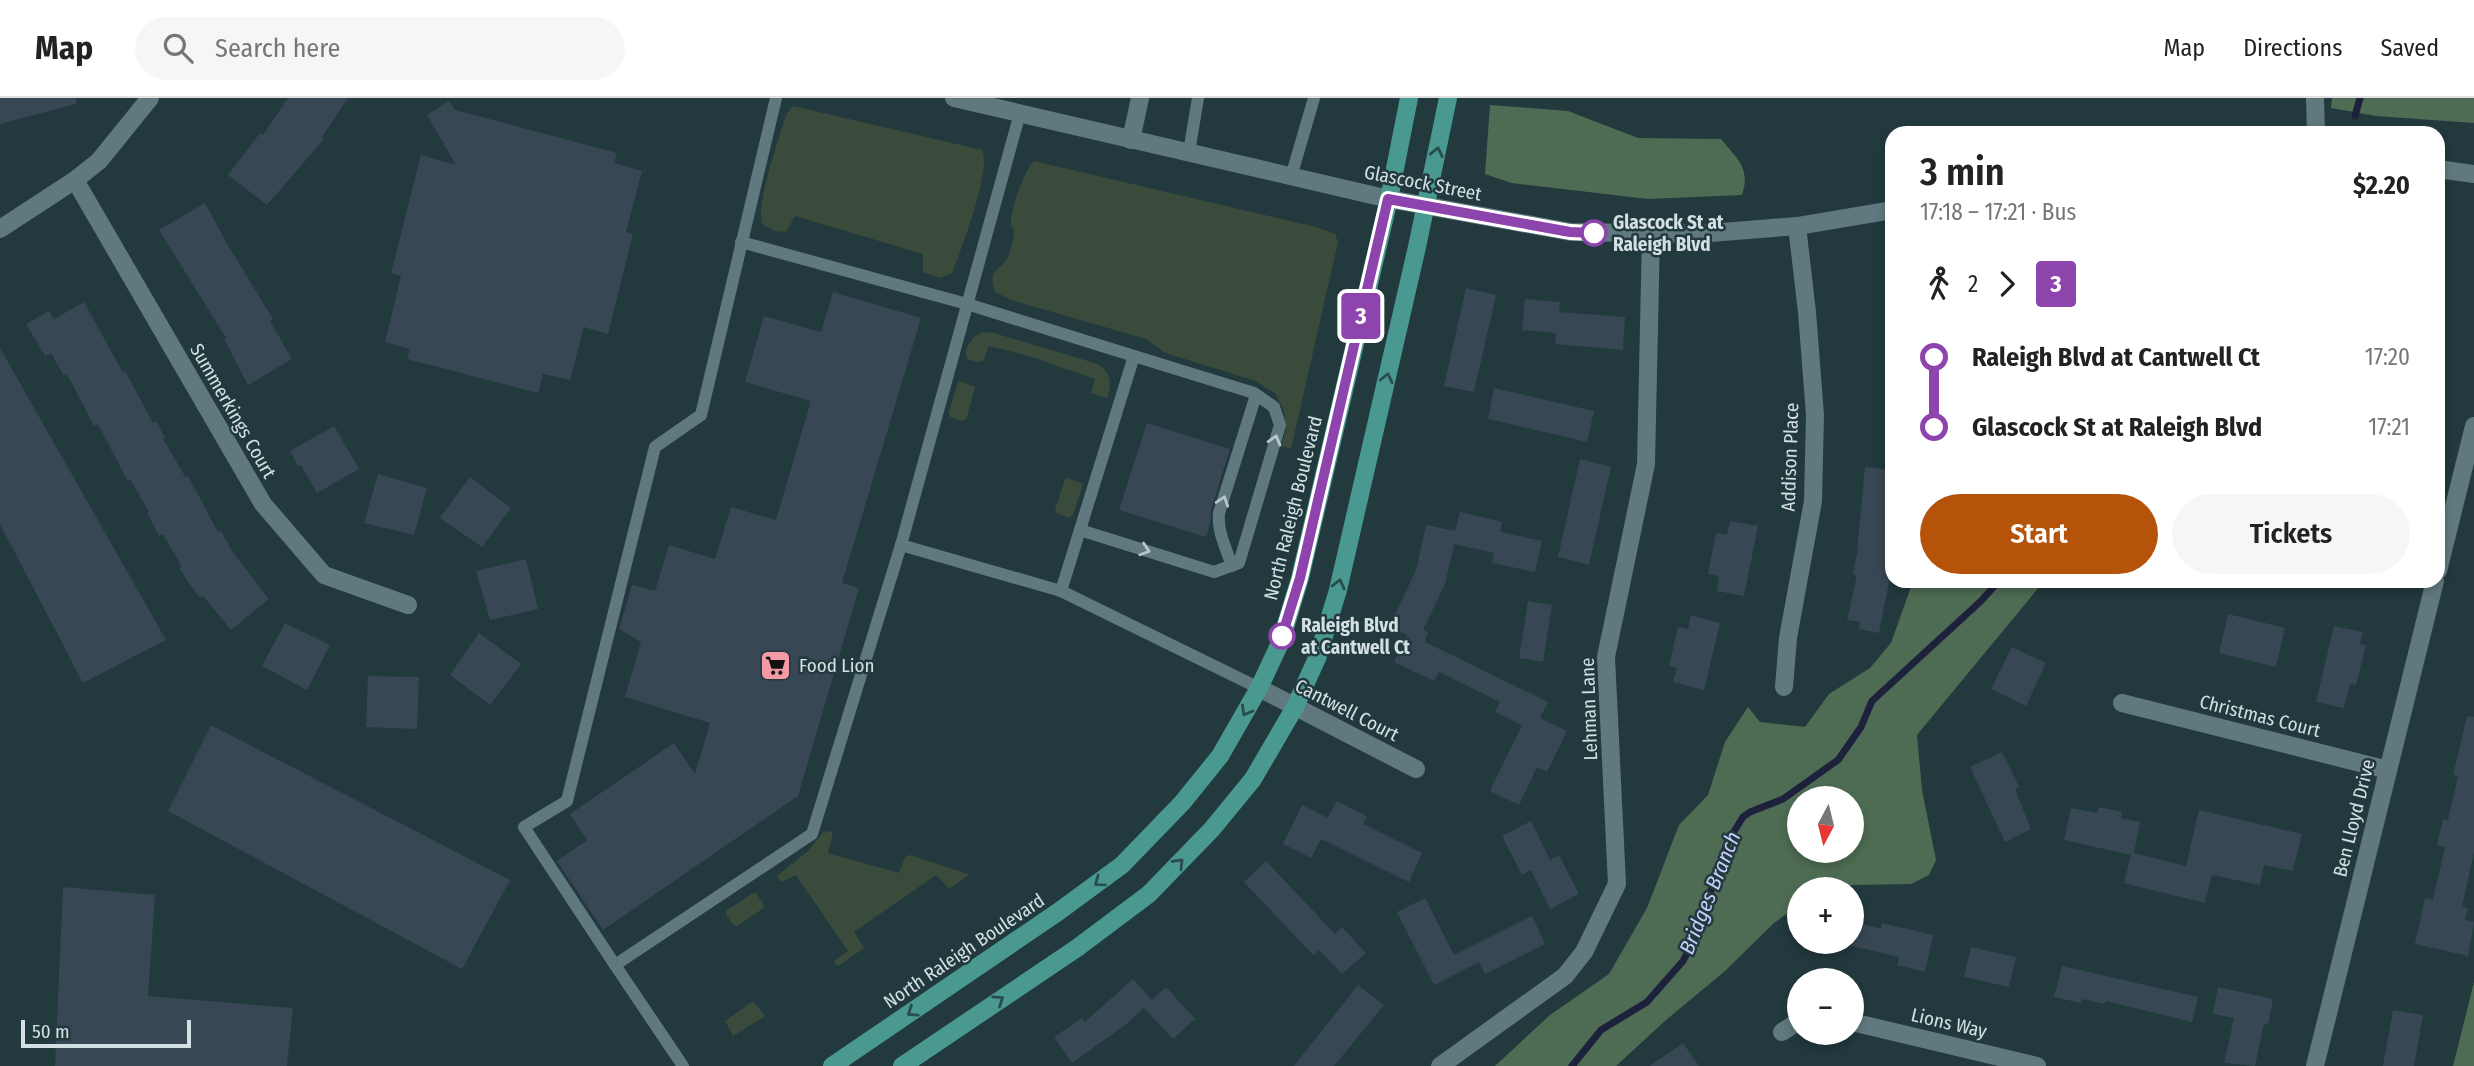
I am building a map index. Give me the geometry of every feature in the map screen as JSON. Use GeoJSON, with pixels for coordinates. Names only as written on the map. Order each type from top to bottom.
{"type":"FeatureCollection","features":[{"type":"Feature","properties":{"kind":"main road","name":"North Raleigh Boulevard"},"geometry":{"type":"LineString","coordinates":[[832,1066],[1058,912],[1122,865],[1182,803],[1220,756],[1259,688],[1281,641],[1300,578],[1409,98]]}},
{"type":"Feature","properties":{"kind":"main road"},"geometry":{"type":"LineString","coordinates":[[902,1066],[1077,947],[1149,894],[1212,829],[1253,779],[1295,707],[1318,656],[1338,590],[1448,98]]}},
{"type":"Feature","properties":{"kind":"street"},"geometry":{"type":"LineString","coordinates":[[0,229],[75,180],[99,160],[150,98]]}},
{"type":"Feature","properties":{"kind":"street","name":"Glascock Street"},"geometry":{"type":"LineString","coordinates":[[954,98],[1388,199],[1570,232],[1698,234],[1797,226],[1885,210]]}},
{"type":"Feature","properties":{"kind":"street"},"geometry":{"type":"LineString","coordinates":[[1131,140],[1140,98]]}},
{"type":"Feature","properties":{"kind":"street"},"geometry":{"type":"LineString","coordinates":[[2315,98],[2316,126]]}},
{"type":"Feature","properties":{"kind":"street"},"geometry":{"type":"LineString","coordinates":[[2445,170],[2474,174]]}},
{"type":"Feature","properties":{"kind":"street","name":"Summerkings Court"},"geometry":{"type":"LineString","coordinates":[[75,180],[263,504],[324,575],[408,605]]}},
{"type":"Feature","properties":{"kind":"street","name":"Addison Place"},"geometry":{"type":"LineString","coordinates":[[1784,687],[1788,638],[1813,501],[1815,415],[1797,226]]}},
{"type":"Feature","properties":{"kind":"street","name":"Lehman Lane"},"geometry":{"type":"LineString","coordinates":[[1440,1066],[1565,976],[1584,952],[1617,884],[1606,657],[1646,464],[1651,234]]}},
{"type":"Feature","properties":{"kind":"street"},"geometry":{"type":"LineString","coordinates":[[2445,543],[2474,426]]}},
{"type":"Feature","properties":{"kind":"street","name":"Ben Lloyd Drive"},"geometry":{"type":"LineString","coordinates":[[2315,1066],[2433,588]]}},
{"type":"Feature","properties":{"kind":"street","name":"Cantwell Court"},"geometry":{"type":"LineString","coordinates":[[1259,688],[1416,769]]}},
{"type":"Feature","properties":{"kind":"street","name":"Christmas Court"},"geometry":{"type":"LineString","coordinates":[[2122,703],[2388,770]]}},
{"type":"Feature","properties":{"kind":"street","name":"Lions Way"},"geometry":{"type":"LineString","coordinates":[[1864,1026],[2037,1066]]}},
{"type":"Feature","properties":{"kind":"street"},"geometry":{"type":"LineString","coordinates":[[1782,1032],[1787,1028]]}},
{"type":"Feature","properties":{"kind":"lane"},"geometry":{"type":"LineString","coordinates":[[683,1066],[524,827],[567,801],[655,447],[701,415],[776,98]]}},
{"type":"Feature","properties":{"kind":"lane"},"geometry":{"type":"LineString","coordinates":[[1189,152],[1198,98]]}},
{"type":"Feature","properties":{"kind":"lane"},"geometry":{"type":"LineString","coordinates":[[1291,177],[1314,98]]}},
{"type":"Feature","properties":{"kind":"lane"},"geometry":{"type":"LineString","coordinates":[[615,965],[812,834],[901,545],[1020,113]]}},
{"type":"Feature","properties":{"kind":"lane"},"geometry":{"type":"LineString","coordinates":[[741,242],[967,304],[1134,355],[1256,395],[1274,407],[1280,425],[1239,563],[1214,572],[1080,530]]}},
{"type":"Feature","properties":{"kind":"lane"},"geometry":{"type":"LineString","coordinates":[[1061,591],[1134,355]]}},
{"type":"Feature","properties":{"kind":"lane"},"geometry":{"type":"LineString","coordinates":[[1232,566],[1218,528],[1219,513],[1256,395]]}},
{"type":"Feature","properties":{"kind":"lane"},"geometry":{"type":"LineString","coordinates":[[901,545],[1061,591],[1259,688]]}},
{"type":"Feature","properties":{"kind":"green space"},"geometry":{"type":"Polygon","coordinates":[[[2332,98],[2474,98],[2474,123],[2376,116],[2331,108],[2332,98]]]}},
{"type":"Feature","properties":{"kind":"green space"},"geometry":{"type":"Polygon","coordinates":[[[1490,105],[1568,111],[1638,138],[1721,139],[1744,171],[1742,195],[1648,199],[1511,183],[1485,174],[1490,105]]]}},
{"type":"Feature","properties":{"kind":"green space"},"geometry":{"type":"Polygon","coordinates":[[[793,106],[982,150],[983,174],[979,191],[952,273],[940,278],[923,272],[923,254],[795,216],[786,232],[774,231],[762,224],[762,201],[769,170],[786,115],[793,106]]]}},
{"type":"Feature","properties":{"kind":"green space"},"geometry":{"type":"Polygon","coordinates":[[[1034,161],[1316,227],[1335,234],[1338,242],[1291,449],[1281,446],[1286,430],[1284,411],[1276,394],[1256,381],[1165,353],[1146,339],[1011,300],[995,292],[993,275],[1009,254],[1013,242],[1011,224],[1016,199],[1026,172],[1034,161]]]}},
{"type":"Feature","properties":{"kind":"green space"},"geometry":{"type":"Polygon","coordinates":[[[982,332],[994,333],[1098,364],[1110,379],[1107,398],[1091,393],[1095,379],[1029,356],[989,346],[983,361],[967,359],[965,351],[973,338],[982,332]]]}},
{"type":"Feature","properties":{"kind":"green space"},"geometry":{"type":"Polygon","coordinates":[[[960,381],[975,387],[966,420],[962,421],[950,417],[949,412],[960,381]]]}},
{"type":"Feature","properties":{"kind":"green space"},"geometry":{"type":"Polygon","coordinates":[[[1065,479],[1083,484],[1073,515],[1069,518],[1055,510],[1065,479]]]}},
{"type":"Feature","properties":{"kind":"green space"},"geometry":{"type":"Polygon","coordinates":[[[1911,588],[2038,588],[1917,735],[1922,790],[1936,860],[1929,875],[1911,884],[1864,885],[1864,877],[1787,877],[1787,914],[1616,1066],[1495,1066],[1550,1015],[1609,974],[1647,908],[1679,825],[1708,795],[1725,742],[1748,707],[1760,722],[1805,727],[1829,694],[1870,668],[1891,643],[1911,588]]]}},
{"type":"Feature","properties":{"kind":"green space"},"geometry":{"type":"Polygon","coordinates":[[[824,831],[833,832],[828,853],[899,873],[905,857],[910,855],[968,876],[949,889],[936,875],[854,932],[864,948],[836,965],[834,961],[848,951],[796,875],[781,882],[777,876],[808,851],[824,831]]]}},
{"type":"Feature","properties":{"kind":"green space"},"geometry":{"type":"Polygon","coordinates":[[[753,893],[757,894],[765,907],[737,926],[733,925],[726,911],[753,893]]]}},
{"type":"Feature","properties":{"kind":"green space"},"geometry":{"type":"Polygon","coordinates":[[[2474,982],[2474,1066],[2453,1066],[2474,982]]]}},
{"type":"Feature","properties":{"kind":"green space"},"geometry":{"type":"Polygon","coordinates":[[[753,1001],[765,1016],[733,1036],[725,1021],[753,1001]]]}},
{"type":"Feature","properties":{"kind":"building"},"geometry":{"type":"Polygon","coordinates":[[[0,98],[76,98],[76,104],[0,124],[0,98]]]}},
{"type":"Feature","properties":{"kind":"building"},"geometry":{"type":"Polygon","coordinates":[[[288,98],[348,98],[322,137],[324,139],[267,205],[228,175],[260,133],[263,135],[288,98]]]}},
{"type":"Feature","properties":{"kind":"building"},"geometry":{"type":"Polygon","coordinates":[[[449,101],[455,110],[617,153],[614,163],[642,171],[626,232],[633,234],[608,334],[584,327],[570,380],[543,374],[538,393],[407,359],[410,349],[385,342],[401,276],[391,273],[421,155],[456,165],[427,115],[449,101]]]}},
{"type":"Feature","properties":{"kind":"building"},"geometry":{"type":"Polygon","coordinates":[[[205,203],[273,319],[270,321],[292,359],[248,385],[224,339],[226,338],[159,230],[205,203]]]}},
{"type":"Feature","properties":{"kind":"building"},"geometry":{"type":"Polygon","coordinates":[[[1466,288],[1496,295],[1474,392],[1444,386],[1466,288]]]}},
{"type":"Feature","properties":{"kind":"building"},"geometry":{"type":"Polygon","coordinates":[[[833,292],[921,318],[842,583],[859,588],[798,796],[603,930],[557,861],[587,840],[570,814],[674,743],[695,774],[710,723],[625,697],[641,642],[619,629],[632,585],[655,591],[669,545],[715,559],[731,507],[776,520],[811,401],[745,382],[764,316],[821,332],[833,292]]]}},
{"type":"Feature","properties":{"kind":"building"},"geometry":{"type":"Polygon","coordinates":[[[1525,299],[1560,302],[1559,312],[1625,317],[1623,350],[1555,344],[1556,333],[1522,330],[1525,299]]]}},
{"type":"Feature","properties":{"kind":"building"},"geometry":{"type":"Polygon","coordinates":[[[84,302],[153,423],[156,421],[165,438],[163,439],[186,478],[188,476],[218,532],[221,531],[234,554],[269,599],[231,630],[189,583],[163,534],[159,536],[147,513],[149,512],[130,479],[127,480],[98,424],[94,426],[67,374],[64,376],[51,353],[45,356],[26,324],[49,311],[54,319],[84,302]]]}},
{"type":"Feature","properties":{"kind":"building"},"geometry":{"type":"Polygon","coordinates":[[[0,348],[166,640],[83,683],[0,524],[0,348]]]}},
{"type":"Feature","properties":{"kind":"building"},"geometry":{"type":"Polygon","coordinates":[[[1494,388],[1594,411],[1587,442],[1488,419],[1494,388]]]}},
{"type":"Feature","properties":{"kind":"building"},"geometry":{"type":"Polygon","coordinates":[[[1147,423],[1230,449],[1211,510],[1206,537],[1119,510],[1147,423]]]}},
{"type":"Feature","properties":{"kind":"building"},"geometry":{"type":"Polygon","coordinates":[[[334,426],[359,469],[317,493],[290,451],[334,426]]]}},
{"type":"Feature","properties":{"kind":"building"},"geometry":{"type":"Polygon","coordinates":[[[1580,459],[1611,467],[1589,565],[1558,557],[1580,459]]]}},
{"type":"Feature","properties":{"kind":"building"},"geometry":{"type":"Polygon","coordinates":[[[1865,467],[1885,469],[1885,588],[1888,588],[1879,633],[1859,629],[1860,622],[1847,620],[1857,575],[1853,575],[1865,467]]]}},
{"type":"Feature","properties":{"kind":"building"},"geometry":{"type":"Polygon","coordinates":[[[378,474],[427,488],[414,535],[364,523],[378,474]]]}},
{"type":"Feature","properties":{"kind":"building"},"geometry":{"type":"Polygon","coordinates":[[[470,477],[511,508],[482,547],[440,518],[470,477]]]}},
{"type":"Feature","properties":{"kind":"building"},"geometry":{"type":"Polygon","coordinates":[[[1460,512],[1502,522],[1500,532],[1542,541],[1535,572],[1492,563],[1494,553],[1454,544],[1445,584],[1423,630],[1428,632],[1425,642],[1548,702],[1540,718],[1567,731],[1547,772],[1537,767],[1519,805],[1490,791],[1522,725],[1495,712],[1500,702],[1439,672],[1434,681],[1394,662],[1407,635],[1389,627],[1416,570],[1426,525],[1455,531],[1460,512]]]}},
{"type":"Feature","properties":{"kind":"building"},"geometry":{"type":"Polygon","coordinates":[[[1730,521],[1758,526],[1744,596],[1717,591],[1719,576],[1708,574],[1716,533],[1727,535],[1730,521]]]}},
{"type":"Feature","properties":{"kind":"building"},"geometry":{"type":"Polygon","coordinates":[[[526,559],[538,609],[490,620],[476,571],[526,559]]]}},
{"type":"Feature","properties":{"kind":"building"},"geometry":{"type":"Polygon","coordinates":[[[1528,601],[1552,605],[1543,662],[1519,658],[1528,601]]]}},
{"type":"Feature","properties":{"kind":"building"},"geometry":{"type":"Polygon","coordinates":[[[2228,614],[2285,628],[2276,667],[2219,653],[2228,614]]]}},
{"type":"Feature","properties":{"kind":"building"},"geometry":{"type":"Polygon","coordinates":[[[1691,615],[1720,623],[1704,690],[1673,682],[1677,668],[1669,666],[1678,627],[1688,629],[1691,615]]]}},
{"type":"Feature","properties":{"kind":"building"},"geometry":{"type":"Polygon","coordinates":[[[285,623],[330,645],[307,690],[262,666],[285,623]]]}},
{"type":"Feature","properties":{"kind":"building"},"geometry":{"type":"Polygon","coordinates":[[[2334,626],[2363,632],[2360,644],[2366,645],[2356,685],[2350,684],[2344,708],[2316,702],[2334,626]]]}},
{"type":"Feature","properties":{"kind":"building"},"geometry":{"type":"Polygon","coordinates":[[[479,633],[521,664],[490,705],[450,675],[479,633]]]}},
{"type":"Feature","properties":{"kind":"building"},"geometry":{"type":"Polygon","coordinates":[[[2012,647],[2046,663],[2026,706],[1991,689],[2012,647]]]}},
{"type":"Feature","properties":{"kind":"building"},"geometry":{"type":"Polygon","coordinates":[[[368,676],[419,677],[417,729],[366,727],[368,676]]]}},
{"type":"Feature","properties":{"kind":"building"},"geometry":{"type":"Polygon","coordinates":[[[2467,716],[2474,717],[2474,853],[2462,907],[2468,908],[2465,920],[2474,922],[2468,956],[2415,944],[2425,898],[2433,900],[2445,847],[2437,845],[2443,819],[2448,820],[2458,776],[2453,775],[2467,716]]]}},
{"type":"Feature","properties":{"kind":"building"},"geometry":{"type":"Polygon","coordinates":[[[211,725],[510,880],[462,969],[168,811],[211,725]]]}},
{"type":"Feature","properties":{"kind":"building"},"geometry":{"type":"Polygon","coordinates":[[[2002,752],[2019,787],[2015,789],[2031,829],[2005,842],[1970,767],[2002,752]]]}},
{"type":"Feature","properties":{"kind":"building"},"geometry":{"type":"Polygon","coordinates":[[[1337,801],[1367,816],[1363,824],[1422,853],[1409,882],[1321,839],[1311,858],[1283,844],[1302,805],[1328,818],[1337,801]]]}},
{"type":"Feature","properties":{"kind":"building"},"geometry":{"type":"Polygon","coordinates":[[[2099,807],[2122,812],[2121,818],[2140,822],[2134,853],[2186,866],[2199,810],[2302,834],[2293,871],[2264,865],[2260,885],[2212,875],[2205,903],[2124,883],[2131,855],[2064,840],[2071,808],[2097,813],[2099,807]]]}},
{"type":"Feature","properties":{"kind":"building"},"geometry":{"type":"Polygon","coordinates":[[[1531,821],[1550,860],[1559,855],[1579,894],[1550,909],[1531,870],[1522,875],[1502,836],[1531,821]]]}},
{"type":"Feature","properties":{"kind":"building"},"geometry":{"type":"Polygon","coordinates":[[[1266,861],[1335,934],[1342,927],[1366,953],[1342,974],[1319,950],[1313,955],[1244,882],[1266,861]]]}},
{"type":"Feature","properties":{"kind":"building"},"geometry":{"type":"Polygon","coordinates":[[[63,887],[155,895],[148,996],[293,1008],[287,1066],[55,1066],[63,887]]]}},
{"type":"Feature","properties":{"kind":"building"},"geometry":{"type":"Polygon","coordinates":[[[1425,898],[1454,955],[1532,916],[1545,944],[1485,974],[1479,962],[1434,985],[1397,912],[1425,898]]]}},
{"type":"Feature","properties":{"kind":"building"},"geometry":{"type":"Polygon","coordinates":[[[1882,923],[1933,935],[1925,972],[1897,965],[1899,957],[1864,949],[1864,924],[1881,929],[1882,923]]]}},
{"type":"Feature","properties":{"kind":"building"},"geometry":{"type":"Polygon","coordinates":[[[1971,947],[2016,957],[2009,987],[1964,977],[1971,947]]]}},
{"type":"Feature","properties":{"kind":"building"},"geometry":{"type":"Polygon","coordinates":[[[2062,966],[2198,997],[2192,1022],[2106,1001],[2105,1004],[2082,999],[2081,1003],[2054,997],[2062,966]]]}},
{"type":"Feature","properties":{"kind":"building"},"geometry":{"type":"Polygon","coordinates":[[[1133,979],[1152,1000],[1166,987],[1195,1019],[1173,1039],[1144,1008],[1072,1063],[1054,1037],[1082,1018],[1085,1022],[1133,979]]]}},
{"type":"Feature","properties":{"kind":"building"},"geometry":{"type":"Polygon","coordinates":[[[1358,985],[1384,1005],[1334,1066],[1294,1066],[1358,985]]]}},
{"type":"Feature","properties":{"kind":"building"},"geometry":{"type":"Polygon","coordinates":[[[2218,987],[2273,999],[2268,1025],[2264,1024],[2255,1066],[2224,1063],[2234,1018],[2213,1014],[2218,987]]]}},
{"type":"Feature","properties":{"kind":"building"},"geometry":{"type":"Polygon","coordinates":[[[2393,1010],[2423,1015],[2414,1066],[2383,1066],[2393,1010]]]}},
{"type":"Feature","properties":{"kind":"building"},"geometry":{"type":"Polygon","coordinates":[[[1683,1043],[1699,1066],[1650,1066],[1683,1043]]]}},
{"type":"Feature","properties":{"kind":"waterway","name":"Bridges Branch"},"geometry":{"type":"LineString","coordinates":[[2355,116],[2360,98]]}},
{"type":"Feature","properties":{"kind":"waterway","name":"Bridges Branch"},"geometry":{"type":"LineString","coordinates":[[1572,1066],[1601,1030],[1647,1002],[1683,961],[1695,937],[1728,841],[1743,817],[1783,799],[1838,760],[1861,727],[1872,701],[1993,588]]}},
{"type":"Feature","properties":{"kind":"bus line","name":"3"},"geometry":{"type":"LineString","coordinates":[[1282,636],[1300,578],[1388,199],[1570,232],[1594,233]]}},
{"type":"Feature","properties":{"kind":"place","name":"Glascock St at Raleigh Blvd"},"geometry":{"type":"Point","coordinates":[1594,233]}},
{"type":"Feature","properties":{"kind":"place","name":"Raleigh Blvd at Cantwell Ct"},"geometry":{"type":"Point","coordinates":[1282,636]}},
{"type":"Feature","properties":{"kind":"place","name":"Food Lion"},"geometry":{"type":"Point","coordinates":[776,665]}}]}
